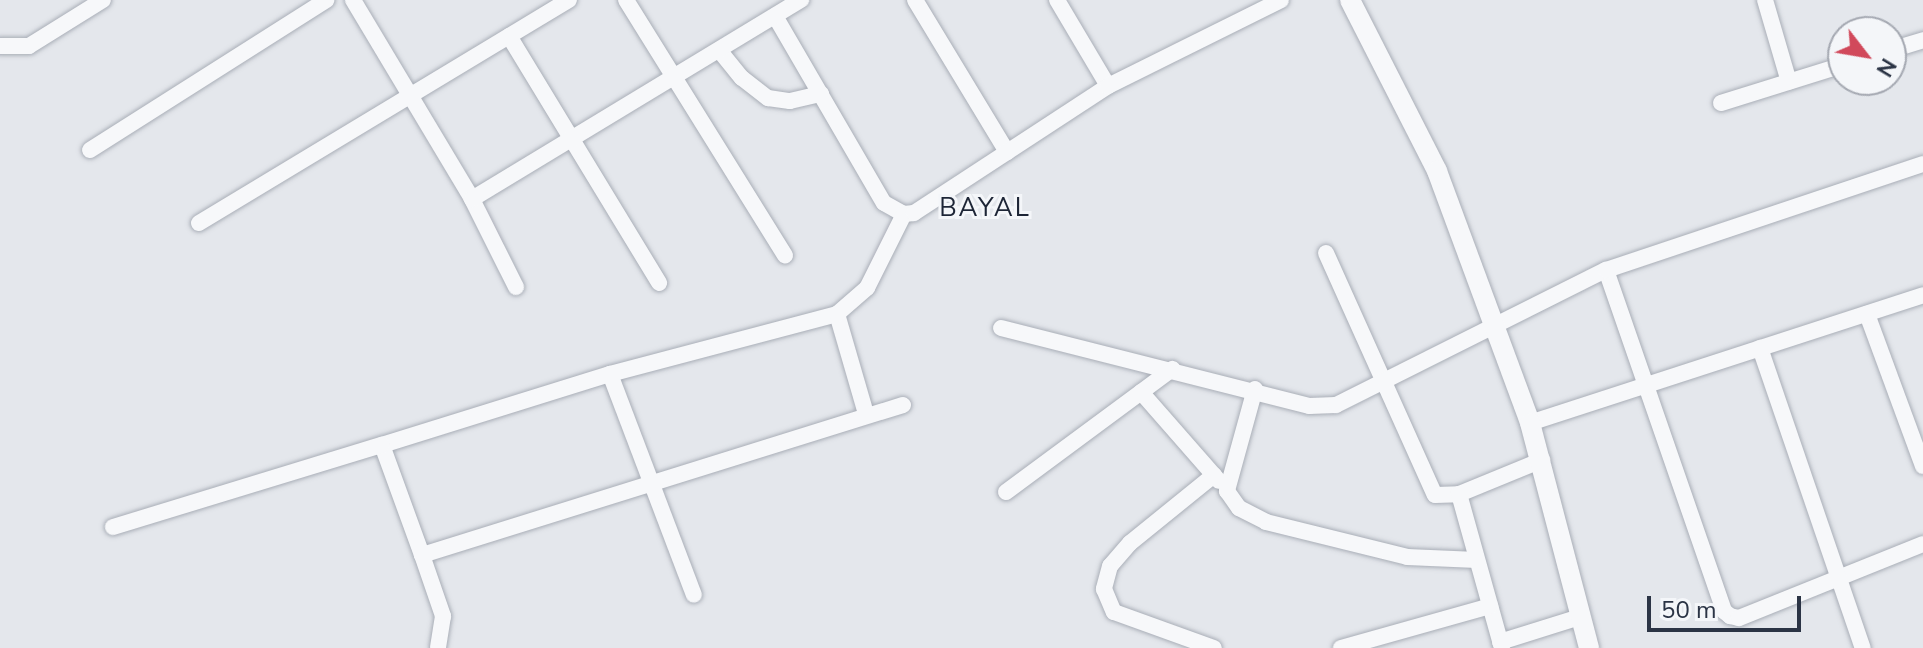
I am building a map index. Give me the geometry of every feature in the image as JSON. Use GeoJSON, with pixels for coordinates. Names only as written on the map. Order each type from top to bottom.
{"type":"FeatureCollection","features":[{"type":"Feature","properties":{"kind":"street"},"geometry":{"type":"LineString","coordinates":[[90,150],[326,0]]}},
{"type":"Feature","properties":{"kind":"street"},"geometry":{"type":"LineString","coordinates":[[353,0],[472,199],[516,287]]}},
{"type":"Feature","properties":{"kind":"street"},"geometry":{"type":"LineString","coordinates":[[199,223],[569,0]]}},
{"type":"Feature","properties":{"kind":"street"},"geometry":{"type":"LineString","coordinates":[[626,0],[785,255]]}},
{"type":"Feature","properties":{"kind":"street"},"geometry":{"type":"LineString","coordinates":[[472,199],[801,0]]}},
{"type":"Feature","properties":{"kind":"street"},"geometry":{"type":"LineString","coordinates":[[915,0],[1007,152]]}},
{"type":"Feature","properties":{"kind":"street"},"geometry":{"type":"LineString","coordinates":[[1057,0],[1108,86]]}},
{"type":"Feature","properties":{"kind":"street"},"geometry":{"type":"LineString","coordinates":[[775,16],[884,203],[904,214],[914,213],[1108,86],[1281,0]]}},
{"type":"Feature","properties":{"kind":"street"},"geometry":{"type":"LineString","coordinates":[[1350,0],[1437,171],[1492,328],[1530,423],[1589,648]]}},
{"type":"Feature","properties":{"kind":"street"},"geometry":{"type":"LineString","coordinates":[[1765,0],[1789,82]]}},
{"type":"Feature","properties":{"kind":"street"},"geometry":{"type":"LineString","coordinates":[[0,46],[29,46],[93,3]]}},
{"type":"Feature","properties":{"kind":"street"},"geometry":{"type":"LineString","coordinates":[[509,36],[659,283]]}},
{"type":"Feature","properties":{"kind":"street"},"geometry":{"type":"LineString","coordinates":[[719,50],[742,78],[768,98],[790,101],[821,94]]}},
{"type":"Feature","properties":{"kind":"street"},"geometry":{"type":"LineString","coordinates":[[1721,103],[1827,70]]}},
{"type":"Feature","properties":{"kind":"street"},"geometry":{"type":"LineString","coordinates":[[1001,328],[1324,407],[1384,385],[1606,270],[1923,164]]}},
{"type":"Feature","properties":{"kind":"street"},"geometry":{"type":"LineString","coordinates":[[113,527],[610,374],[837,314],[867,288],[904,214]]}},
{"type":"Feature","properties":{"kind":"street"},"geometry":{"type":"LineString","coordinates":[[1326,253],[1435,495],[1459,494],[1542,460]]}},
{"type":"Feature","properties":{"kind":"street"},"geometry":{"type":"LineString","coordinates":[[1606,270],[1724,611],[1739,618],[1923,544]]}},
{"type":"Feature","properties":{"kind":"street"},"geometry":{"type":"LineString","coordinates":[[1530,423],[1923,295]]}},
{"type":"Feature","properties":{"kind":"street"},"geometry":{"type":"LineString","coordinates":[[837,314],[866,414]]}},
{"type":"Feature","properties":{"kind":"street"},"geometry":{"type":"LineString","coordinates":[[1867,314],[1923,466]]}},
{"type":"Feature","properties":{"kind":"street"},"geometry":{"type":"LineString","coordinates":[[1760,348],[1863,648]]}},
{"type":"Feature","properties":{"kind":"street"},"geometry":{"type":"LineString","coordinates":[[1006,492],[1172,369]]}},
{"type":"Feature","properties":{"kind":"street"},"geometry":{"type":"LineString","coordinates":[[610,374],[694,595]]}},
{"type":"Feature","properties":{"kind":"street"},"geometry":{"type":"LineString","coordinates":[[1227,491],[1255,389]]}},
{"type":"Feature","properties":{"kind":"street"},"geometry":{"type":"LineString","coordinates":[[1141,392],[1239,508],[1266,522],[1407,557],[1477,560]]}},
{"type":"Feature","properties":{"kind":"street"},"geometry":{"type":"LineString","coordinates":[[422,555],[866,414],[903,405]]}},
{"type":"Feature","properties":{"kind":"street"},"geometry":{"type":"LineString","coordinates":[[382,445],[443,616],[438,648]]}},
{"type":"Feature","properties":{"kind":"street"},"geometry":{"type":"LineString","coordinates":[[1214,475],[1130,543],[1110,566],[1104,589],[1114,612],[1214,648]]}},
{"type":"Feature","properties":{"kind":"street"},"geometry":{"type":"LineString","coordinates":[[1459,494],[1501,645],[1580,617]]}},
{"type":"Feature","properties":{"kind":"street"},"geometry":{"type":"LineString","coordinates":[[1341,648],[1490,606]]}},
{"type":"Feature","properties":{"kind":"district","name":"BAYAL"},"geometry":{"type":"Point","coordinates":[985,208]}}]}
